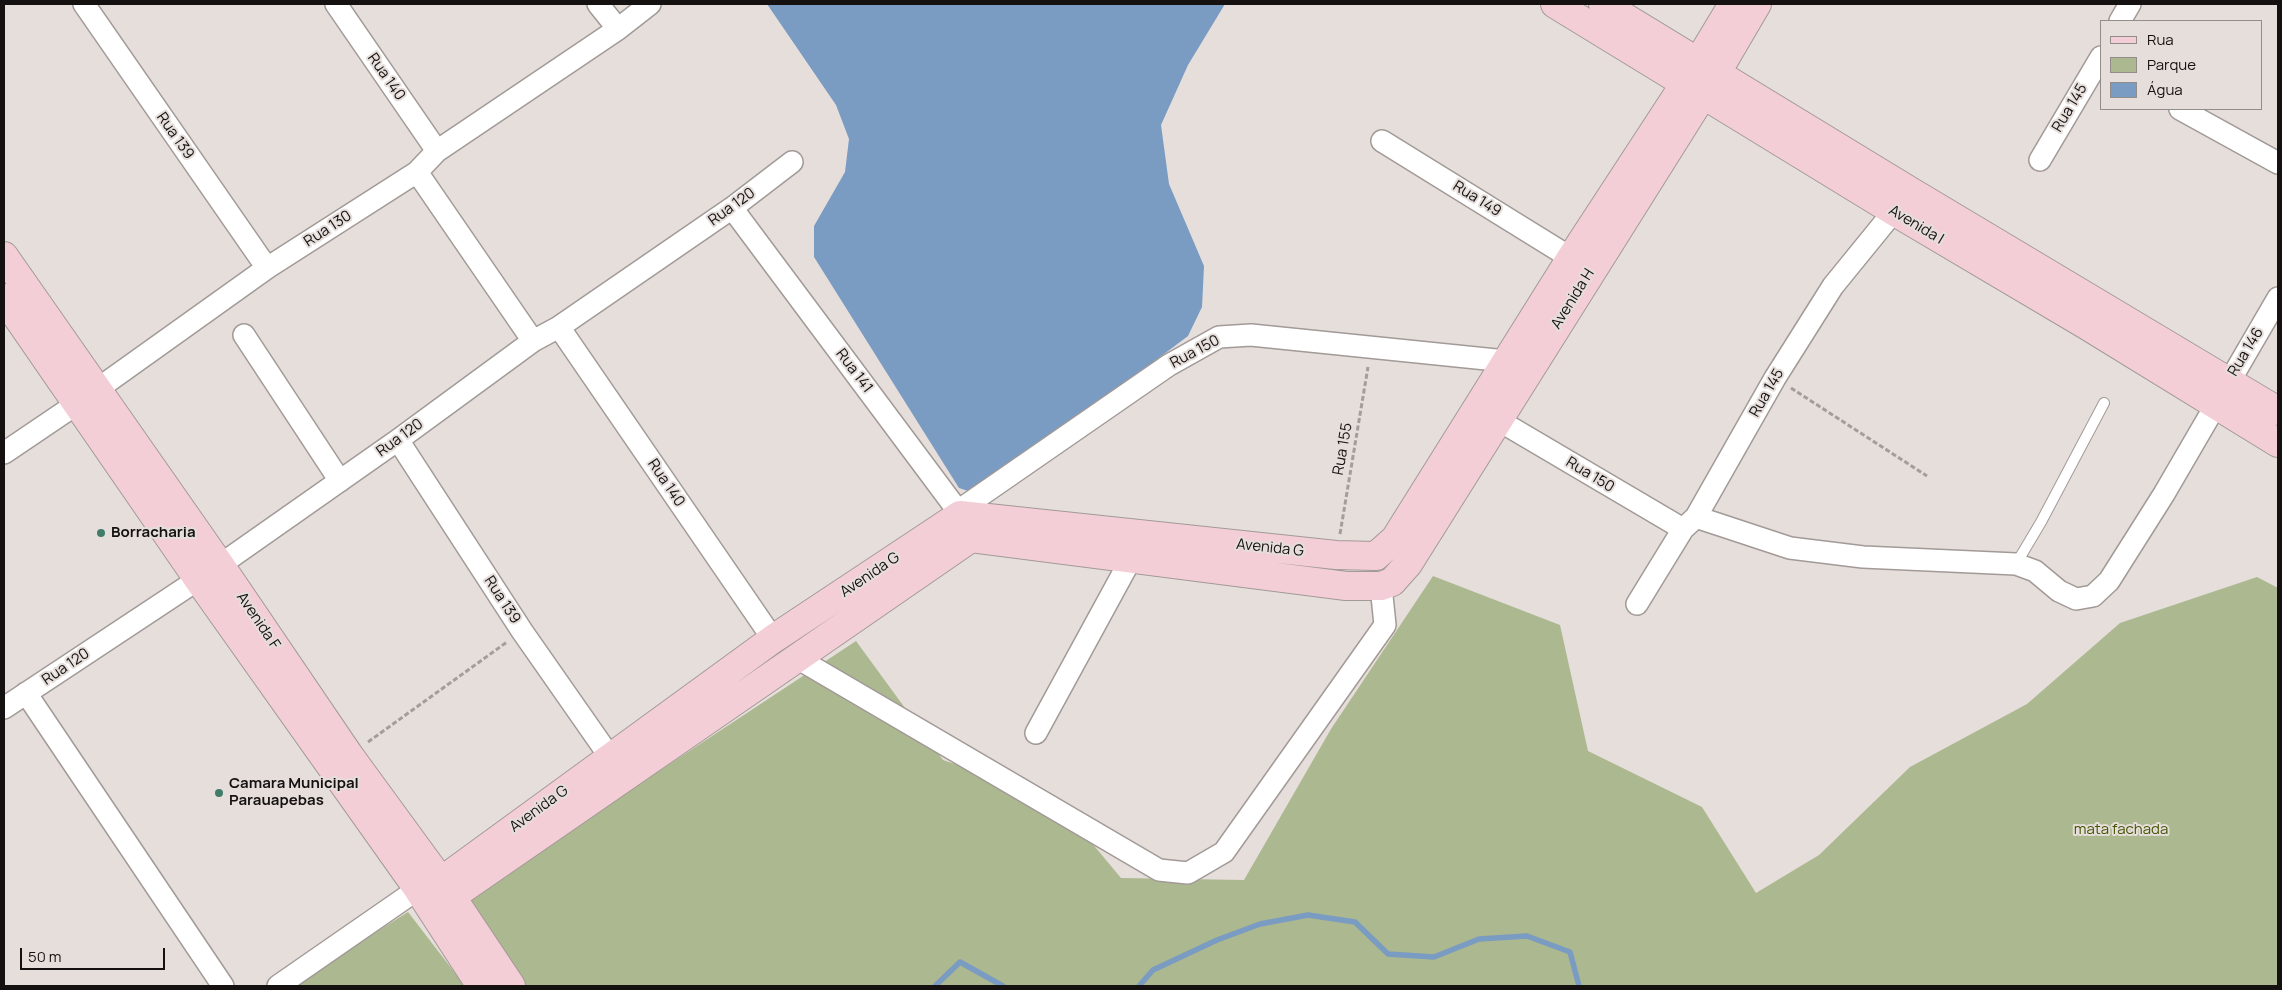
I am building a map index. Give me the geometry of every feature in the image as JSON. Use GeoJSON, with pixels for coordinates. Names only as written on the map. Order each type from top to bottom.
{"type":"FeatureCollection","features":[{"type":"Feature","properties":{"kind":"street","name":"Rua 139"},"geometry":{"type":"LineString","coordinates":[[84,4],[267,268]]}},
{"type":"Feature","properties":{"kind":"street","name":"Rua 140"},"geometry":{"type":"LineString","coordinates":[[336,4],[437,151]]}},
{"type":"Feature","properties":{"kind":"street"},"geometry":{"type":"LineString","coordinates":[[598,4],[618,30]]}},
{"type":"Feature","properties":{"kind":"street","name":"Rua 130"},"geometry":{"type":"LineString","coordinates":[[4,453],[267,268],[417,172],[437,151],[618,30],[650,4]]}},
{"type":"Feature","properties":{"kind":"street","name":"Avenida I"},"geometry":{"type":"LineString","coordinates":[[1555,4],[1701,78],[1902,202],[2093,315],[2228,382],[2278,412]]}},
{"type":"Feature","properties":{"kind":"street","name":"Avenida I"},"geometry":{"type":"LineString","coordinates":[[1603,4],[1701,78]]}},
{"type":"Feature","properties":{"kind":"street","name":"Avenida H"},"geometry":{"type":"LineString","coordinates":[[1380,586],[1398,577],[1408,564],[1498,420],[1701,78],[1733,4]]}},
{"type":"Feature","properties":{"kind":"street","name":"Avenida H"},"geometry":{"type":"LineString","coordinates":[[1376,556],[1395,539],[1571,258],[1757,4]]}},
{"type":"Feature","properties":{"kind":"street"},"geometry":{"type":"LineString","coordinates":[[2121,20],[2130,4]]}},
{"type":"Feature","properties":{"kind":"street","name":"Rua 145"},"geometry":{"type":"LineString","coordinates":[[2040,160],[2100,61]]}},
{"type":"Feature","properties":{"kind":"street"},"geometry":{"type":"LineString","coordinates":[[2182,110],[2278,163]]}},
{"type":"Feature","properties":{"kind":"street","name":"Rua 149"},"geometry":{"type":"LineString","coordinates":[[1382,141],[1571,258]]}},
{"type":"Feature","properties":{"kind":"street","name":"Rua 120"},"geometry":{"type":"LineString","coordinates":[[4,708],[220,565],[533,342],[559,327],[732,208],[792,162]]}},
{"type":"Feature","properties":{"kind":"street"},"geometry":{"type":"LineString","coordinates":[[417,172],[533,342]]}},
{"type":"Feature","properties":{"kind":"street","name":"Rua 145"},"geometry":{"type":"LineString","coordinates":[[1637,604],[1689,523],[1775,378],[1833,286],[1902,202]]}},
{"type":"Feature","properties":{"kind":"street","name":"Rua 141"},"geometry":{"type":"LineString","coordinates":[[732,208],[963,521]]}},
{"type":"Feature","properties":{"kind":"street","name":"Avenida F"},"geometry":{"type":"LineString","coordinates":[[4,256],[198,579],[512,986]]}},
{"type":"Feature","properties":{"kind":"street","name":"Avenida F"},"geometry":{"type":"LineString","coordinates":[[4,298],[87,396],[220,565],[437,889],[481,986]]}},
{"type":"Feature","properties":{"kind":"street","name":"Rua 146"},"geometry":{"type":"LineString","coordinates":[[2016,564],[2035,571],[2059,591],[2076,599],[2093,596],[2114,573],[2164,494],[2278,298]]}},
{"type":"Feature","properties":{"kind":"street","name":"Avenida I"},"geometry":{"type":"LineString","coordinates":[[2093,315],[2214,406],[2278,443]]}},
{"type":"Feature","properties":{"kind":"street","name":"Rua 140"},"geometry":{"type":"LineString","coordinates":[[559,327],[773,639]]}},
{"type":"Feature","properties":{"kind":"street"},"geometry":{"type":"LineString","coordinates":[[244,335],[340,480]]}},
{"type":"Feature","properties":{"kind":"street","name":"Rua 150"},"geometry":{"type":"LineString","coordinates":[[963,521],[1169,365],[1219,337],[1251,335],[1506,360]]}},
{"type":"Feature","properties":{"kind":"street","name":"Rua 150"},"geometry":{"type":"LineString","coordinates":[[1498,420],[1689,523],[1790,548],[1863,557],[2016,564]]}},
{"type":"Feature","properties":{"kind":"street","name":"Rua 139"},"geometry":{"type":"LineString","coordinates":[[398,440],[522,631],[610,757]]}},
{"type":"Feature","properties":{"kind":"street","name":"Avenida G"},"geometry":{"type":"LineString","coordinates":[[963,521],[1132,557],[1346,586],[1380,586]]}},
{"type":"Feature","properties":{"kind":"street","name":"Avenida G"},"geometry":{"type":"LineString","coordinates":[[278,986],[437,889],[796,658],[963,521]]}},
{"type":"Feature","properties":{"kind":"street","name":"Avenida G"},"geometry":{"type":"LineString","coordinates":[[437,889],[610,757],[773,639],[963,521],[1336,555],[1376,556]]}},
{"type":"Feature","properties":{"kind":"street"},"geometry":{"type":"LineString","coordinates":[[796,658],[1159,870],[1188,873],[1224,852],[1385,625],[1376,556]]}},
{"type":"Feature","properties":{"kind":"street"},"geometry":{"type":"LineString","coordinates":[[1036,733],[1132,557]]}},
{"type":"Feature","properties":{"kind":"street"},"geometry":{"type":"LineString","coordinates":[[26,693],[223,986]]}},
{"type":"Feature","properties":{"kind":"lane"},"geometry":{"type":"LineString","coordinates":[[2016,564],[2041,522],[2104,403]]}},
{"type":"Feature","properties":{"kind":"path","name":"Rua 155"},"geometry":{"type":"LineString","coordinates":[[1336,555],[1372,347]]}},
{"type":"Feature","properties":{"kind":"path"},"geometry":{"type":"LineString","coordinates":[[1775,378],[1927,476]]}},
{"type":"Feature","properties":{"kind":"path"},"geometry":{"type":"LineString","coordinates":[[349,755],[522,631]]}},
{"type":"Feature","properties":{"kind":"green space","name":"mata fachada"},"geometry":{"type":"Polygon","coordinates":[[[1433,576],[1560,625],[1588,751],[1702,807],[1756,893],[1819,855],[1910,767],[2027,704],[2120,623],[2257,577],[2278,588],[2278,986],[520,986],[456,905],[856,641],[943,760],[1055,799],[1121,878],[1244,880],[1331,729],[1433,576]]]}},
{"type":"Feature","properties":{"kind":"green space"},"geometry":{"type":"Polygon","coordinates":[[[408,912],[465,986],[290,986],[408,912]]]}},
{"type":"Feature","properties":{"kind":"water"},"geometry":{"type":"Polygon","coordinates":[[[767,4],[1225,4],[1188,65],[1161,125],[1169,184],[1204,266],[1202,307],[1188,336],[982,491],[971,492],[959,488],[814,257],[814,226],[845,172],[849,139],[836,105],[767,4]]]}},
{"type":"Feature","properties":{"kind":"waterway"},"geometry":{"type":"LineString","coordinates":[[1139,986],[1153,970],[1217,940],[1260,924],[1308,915],[1355,922],[1388,954],[1434,957],[1479,939],[1527,936],[1570,952],[1579,986]]}},
{"type":"Feature","properties":{"kind":"waterway"},"geometry":{"type":"LineString","coordinates":[[935,986],[960,962],[1003,986]]}},
{"type":"Feature","properties":{"kind":"place","name":"Borracharia"},"geometry":{"type":"Point","coordinates":[101,533]}},
{"type":"Feature","properties":{"kind":"place","name":"Camara Municipal Parauapebas"},"geometry":{"type":"Point","coordinates":[219,793]}}]}
